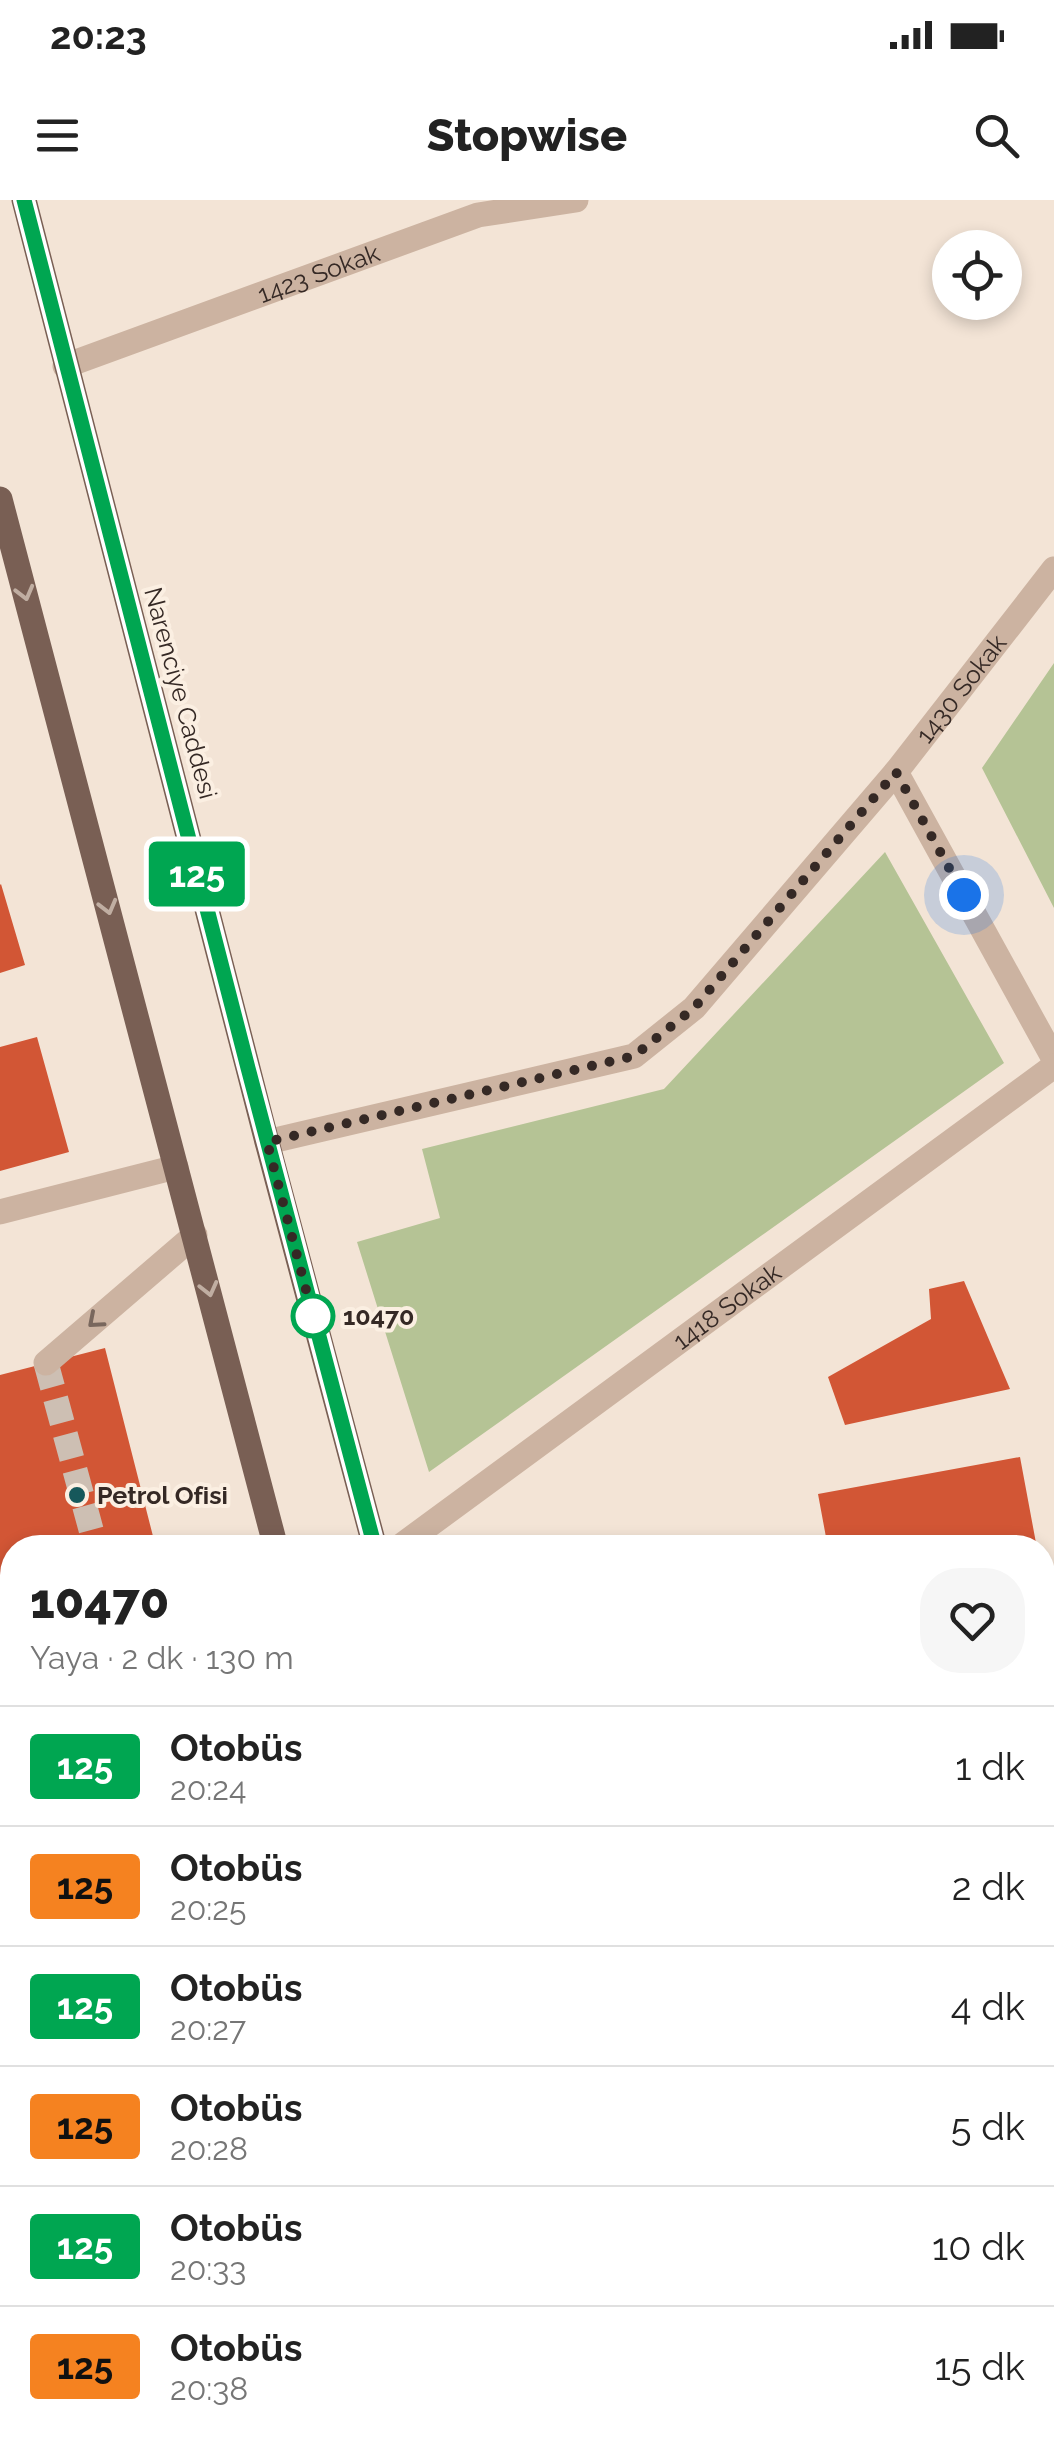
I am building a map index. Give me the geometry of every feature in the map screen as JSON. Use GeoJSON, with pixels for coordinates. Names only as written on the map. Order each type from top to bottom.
{"type":"FeatureCollection","features":[{"type":"Feature","properties":{"kind":"main road","name":"Narenciye Caddesi"},"geometry":{"type":"LineString","coordinates":[[24,200],[64,366],[372,1535]]}},
{"type":"Feature","properties":{"kind":"main road"},"geometry":{"type":"LineString","coordinates":[[0,498],[273,1535]]}},
{"type":"Feature","properties":{"kind":"street","name":"1423 Sokak"},"geometry":{"type":"LineString","coordinates":[[64,366],[478,215],[576,200]]}},
{"type":"Feature","properties":{"kind":"street","name":"1430 Sokak"},"geometry":{"type":"LineString","coordinates":[[267,1142],[634,1056],[694,1008],[896,772],[1054,569]]}},
{"type":"Feature","properties":{"kind":"street"},"geometry":{"type":"LineString","coordinates":[[896,772],[1054,1063]]}},
{"type":"Feature","properties":{"kind":"street","name":"1418 Sokak"},"geometry":{"type":"LineString","coordinates":[[416,1535],[1054,1063]]}},
{"type":"Feature","properties":{"kind":"street"},"geometry":{"type":"LineString","coordinates":[[0,1212],[176,1167]]}},
{"type":"Feature","properties":{"kind":"street"},"geometry":{"type":"LineString","coordinates":[[46,1363],[195,1234]]}},
{"type":"Feature","properties":{"kind":"path"},"geometry":{"type":"LineString","coordinates":[[203,1502],[214,1499]]}},
{"type":"Feature","properties":{"kind":"green space"},"geometry":{"type":"Polygon","coordinates":[[[1054,663],[1054,908],[982,768],[1054,663]]]}},
{"type":"Feature","properties":{"kind":"green space"},"geometry":{"type":"Polygon","coordinates":[[[885,852],[1004,1063],[429,1472],[357,1242],[440,1218],[422,1149],[664,1089],[885,852]]]}},
{"type":"Feature","properties":{"kind":"building"},"geometry":{"type":"Polygon","coordinates":[[[0,885],[25,965],[0,973],[0,885]]]}},
{"type":"Feature","properties":{"kind":"building"},"geometry":{"type":"Polygon","coordinates":[[[37,1037],[69,1152],[0,1171],[0,1047],[37,1037]]]}},
{"type":"Feature","properties":{"kind":"building"},"geometry":{"type":"Polygon","coordinates":[[[964,1281],[1010,1389],[845,1425],[828,1377],[931,1319],[929,1289],[964,1281]]]}},
{"type":"Feature","properties":{"kind":"building"},"geometry":{"type":"Polygon","coordinates":[[[105,1348],[153,1535],[0,1535],[0,1375],[105,1348]]]}},
{"type":"Feature","properties":{"kind":"building"},"geometry":{"type":"Polygon","coordinates":[[[1020,1457],[1035,1535],[826,1535],[818,1494],[1020,1457]]]}},
{"type":"Feature","properties":{"kind":"tunnel"},"geometry":{"type":"LineString","coordinates":[[46,1363],[92,1535]]}},
{"type":"Feature","properties":{"kind":"bus line","name":"125"},"geometry":{"type":"LineString","coordinates":[[24,200],[64,366],[372,1535]]}},
{"type":"Feature","properties":{"kind":"place","name":"10470"},"geometry":{"type":"Point","coordinates":[313,1316]}},
{"type":"Feature","properties":{"kind":"place","name":"Petrol Ofisi"},"geometry":{"type":"Point","coordinates":[77,1495]}},
{"type":"Feature","properties":{"kind":"route"},"geometry":{"type":"LineString","coordinates":[[313,1316],[314,1320],[267,1142],[634,1056],[694,1008],[896,772],[964,895]]}}]}
